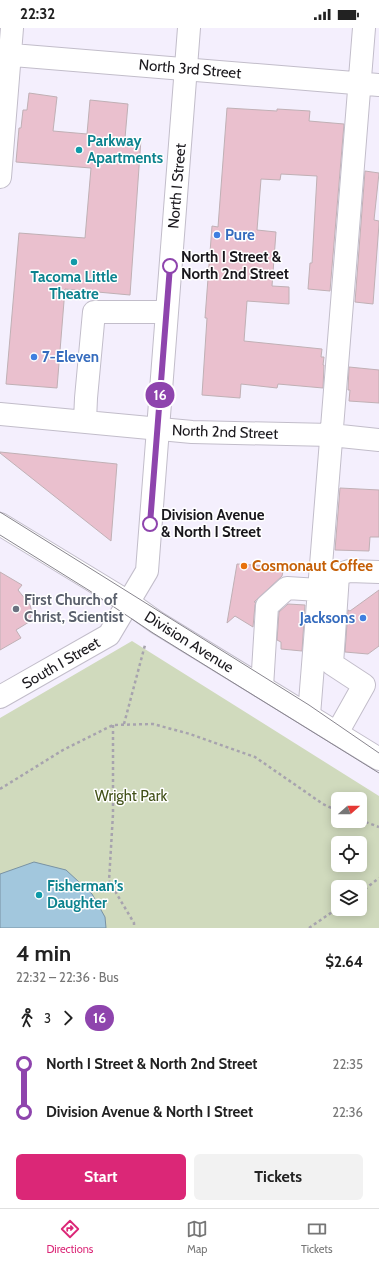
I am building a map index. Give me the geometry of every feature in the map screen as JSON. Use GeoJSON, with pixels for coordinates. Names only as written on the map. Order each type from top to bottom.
{"type":"FeatureCollection","features":[{"type":"Feature","properties":{"kind":"main road"},"geometry":{"type":"LineString","coordinates":[[0,177],[5,55],[12,28]]}},
{"type":"Feature","properties":{"kind":"main road","name":"North I Street"},"geometry":{"type":"LineString","coordinates":[[128,602],[147,571],[189,28]]}},
{"type":"Feature","properties":{"kind":"main road"},"geometry":{"type":"LineString","coordinates":[[309,715],[331,435],[369,85],[364,28]]}},
{"type":"Feature","properties":{"kind":"main road","name":"North 3rd Street"},"geometry":{"type":"LineString","coordinates":[[5,55],[369,85]]}},
{"type":"Feature","properties":{"kind":"main road"},"geometry":{"type":"LineString","coordinates":[[85,421],[94,312],[166,312]]}},
{"type":"Feature","properties":{"kind":"main road","name":"North 2nd Street"},"geometry":{"type":"LineString","coordinates":[[0,414],[192,432],[331,435],[379,440]]}},
{"type":"Feature","properties":{"kind":"main road","name":"Division Avenue"},"geometry":{"type":"LineString","coordinates":[[0,524],[379,759]]}},
{"type":"Feature","properties":{"kind":"main road"},"geometry":{"type":"LineString","coordinates":[[337,733],[372,691],[332,664],[338,574],[349,571],[379,572]]}},
{"type":"Feature","properties":{"kind":"main road"},"geometry":{"type":"LineString","coordinates":[[262,687],[267,606],[287,588],[319,590]]}},
{"type":"Feature","properties":{"kind":"main road","name":"South I Street"},"geometry":{"type":"LineString","coordinates":[[0,697],[109,635],[128,602]]}},
{"type":"Feature","properties":{"kind":"path"},"geometry":{"type":"LineString","coordinates":[[124,724],[145,645]]}},
{"type":"Feature","properties":{"kind":"path"},"geometry":{"type":"LineString","coordinates":[[0,789],[63,750],[113,725],[153,724],[190,734],[255,758],[323,804],[331,808]]}},
{"type":"Feature","properties":{"kind":"path"},"geometry":{"type":"LineString","coordinates":[[113,725],[112,814],[109,881],[134,923],[134,928]]}},
{"type":"Feature","properties":{"kind":"path"},"geometry":{"type":"LineString","coordinates":[[367,823],[379,827]]}},
{"type":"Feature","properties":{"kind":"path"},"geometry":{"type":"LineString","coordinates":[[367,887],[379,878]]}},
{"type":"Feature","properties":{"kind":"path"},"geometry":{"type":"LineString","coordinates":[[309,928],[331,913]]}},
{"type":"Feature","properties":{"kind":"green space","name":"Wright Park"},"geometry":{"type":"Polygon","coordinates":[[[132,641],[379,796],[379,928],[0,928],[0,718],[132,641]]]}},
{"type":"Feature","properties":{"kind":"water"},"geometry":{"type":"Polygon","coordinates":[[[34,862],[66,870],[92,894],[105,917],[106,928],[0,928],[0,874],[34,862]]]}},
{"type":"Feature","properties":{"kind":"building"},"geometry":{"type":"Polygon","coordinates":[[[29,93],[57,97],[53,131],[87,134],[90,100],[128,104],[125,138],[141,139],[130,295],[65,289],[57,388],[6,384],[19,233],[85,238],[91,168],[16,162],[19,128],[21,128],[23,110],[27,110],[29,93]]]}},
{"type":"Feature","properties":{"kind":"building"},"geometry":{"type":"Polygon","coordinates":[[[227,108],[310,111],[309,121],[344,124],[330,291],[308,289],[310,263],[312,263],[317,176],[281,174],[280,180],[261,179],[257,230],[276,232],[272,286],[289,287],[289,304],[247,301],[244,341],[322,349],[321,357],[324,357],[323,388],[278,384],[277,388],[241,384],[240,398],[202,395],[207,318],[205,318],[212,226],[218,227],[227,108]]]}},
{"type":"Feature","properties":{"kind":"building"},"geometry":{"type":"Polygon","coordinates":[[[365,171],[379,173],[374,220],[379,221],[379,224],[373,304],[355,302],[365,171]]]}},
{"type":"Feature","properties":{"kind":"building"},"geometry":{"type":"Polygon","coordinates":[[[349,367],[379,370],[379,403],[349,401],[349,367]]]}},
{"type":"Feature","properties":{"kind":"building"},"geometry":{"type":"Polygon","coordinates":[[[0,453],[117,464],[111,541],[0,453]]]}},
{"type":"Feature","properties":{"kind":"building"},"geometry":{"type":"Polygon","coordinates":[[[340,488],[379,490],[379,537],[370,537],[369,551],[335,550],[340,488]]]}},
{"type":"Feature","properties":{"kind":"building"},"geometry":{"type":"Polygon","coordinates":[[[237,564],[284,567],[282,576],[254,602],[256,602],[253,627],[235,616],[227,623],[237,564]]]}},
{"type":"Feature","properties":{"kind":"building","name":"First Church of Christ, Scientist"},"geometry":{"type":"Polygon","coordinates":[[[0,572],[22,585],[18,590],[30,605],[32,612],[29,622],[16,630],[21,638],[0,650],[0,572]]]}},
{"type":"Feature","properties":{"kind":"building","name":"Jacksons"},"geometry":{"type":"Polygon","coordinates":[[[379,590],[379,646],[368,654],[345,652],[348,610],[350,611],[379,590]]]}},
{"type":"Feature","properties":{"kind":"building"},"geometry":{"type":"Polygon","coordinates":[[[288,604],[305,605],[302,651],[281,649],[281,642],[277,640],[279,612],[288,604]]]}},
{"type":"Feature","properties":{"kind":"tram line"},"geometry":{"type":"LineString","coordinates":[[0,512],[309,705],[379,753]]}},
{"type":"Feature","properties":{"kind":"tram line"},"geometry":{"type":"LineString","coordinates":[[0,535],[90,591],[153,633],[379,773]]}},
{"type":"Feature","properties":{"kind":"bus line","name":"16"},"geometry":{"type":"LineString","coordinates":[[150,524],[170,266]]}},
{"type":"Feature","properties":{"kind":"place","name":"Parkway Apartments"},"geometry":{"type":"Point","coordinates":[79,150]}},
{"type":"Feature","properties":{"kind":"place","name":"Pure"},"geometry":{"type":"Point","coordinates":[217,235]}},
{"type":"Feature","properties":{"kind":"place","name":"Tacoma Little Theatre"},"geometry":{"type":"Point","coordinates":[74,262]}},
{"type":"Feature","properties":{"kind":"place","name":"North I Street & North 2nd Street"},"geometry":{"type":"Point","coordinates":[170,266]}},
{"type":"Feature","properties":{"kind":"place","name":"7-Eleven"},"geometry":{"type":"Point","coordinates":[34,357]}},
{"type":"Feature","properties":{"kind":"place","name":"Division Avenue & North I Street"},"geometry":{"type":"Point","coordinates":[150,524]}},
{"type":"Feature","properties":{"kind":"place","name":"Cosmonaut Coffee"},"geometry":{"type":"Point","coordinates":[244,566]}},
{"type":"Feature","properties":{"kind":"place","name":"First Church of Christ, Scientist"},"geometry":{"type":"Point","coordinates":[16,609]}},
{"type":"Feature","properties":{"kind":"place","name":"Jacksons"},"geometry":{"type":"Point","coordinates":[363,618]}},
{"type":"Feature","properties":{"kind":"place","name":"Fisherman’s Daughter"},"geometry":{"type":"Point","coordinates":[39,895]}}]}
